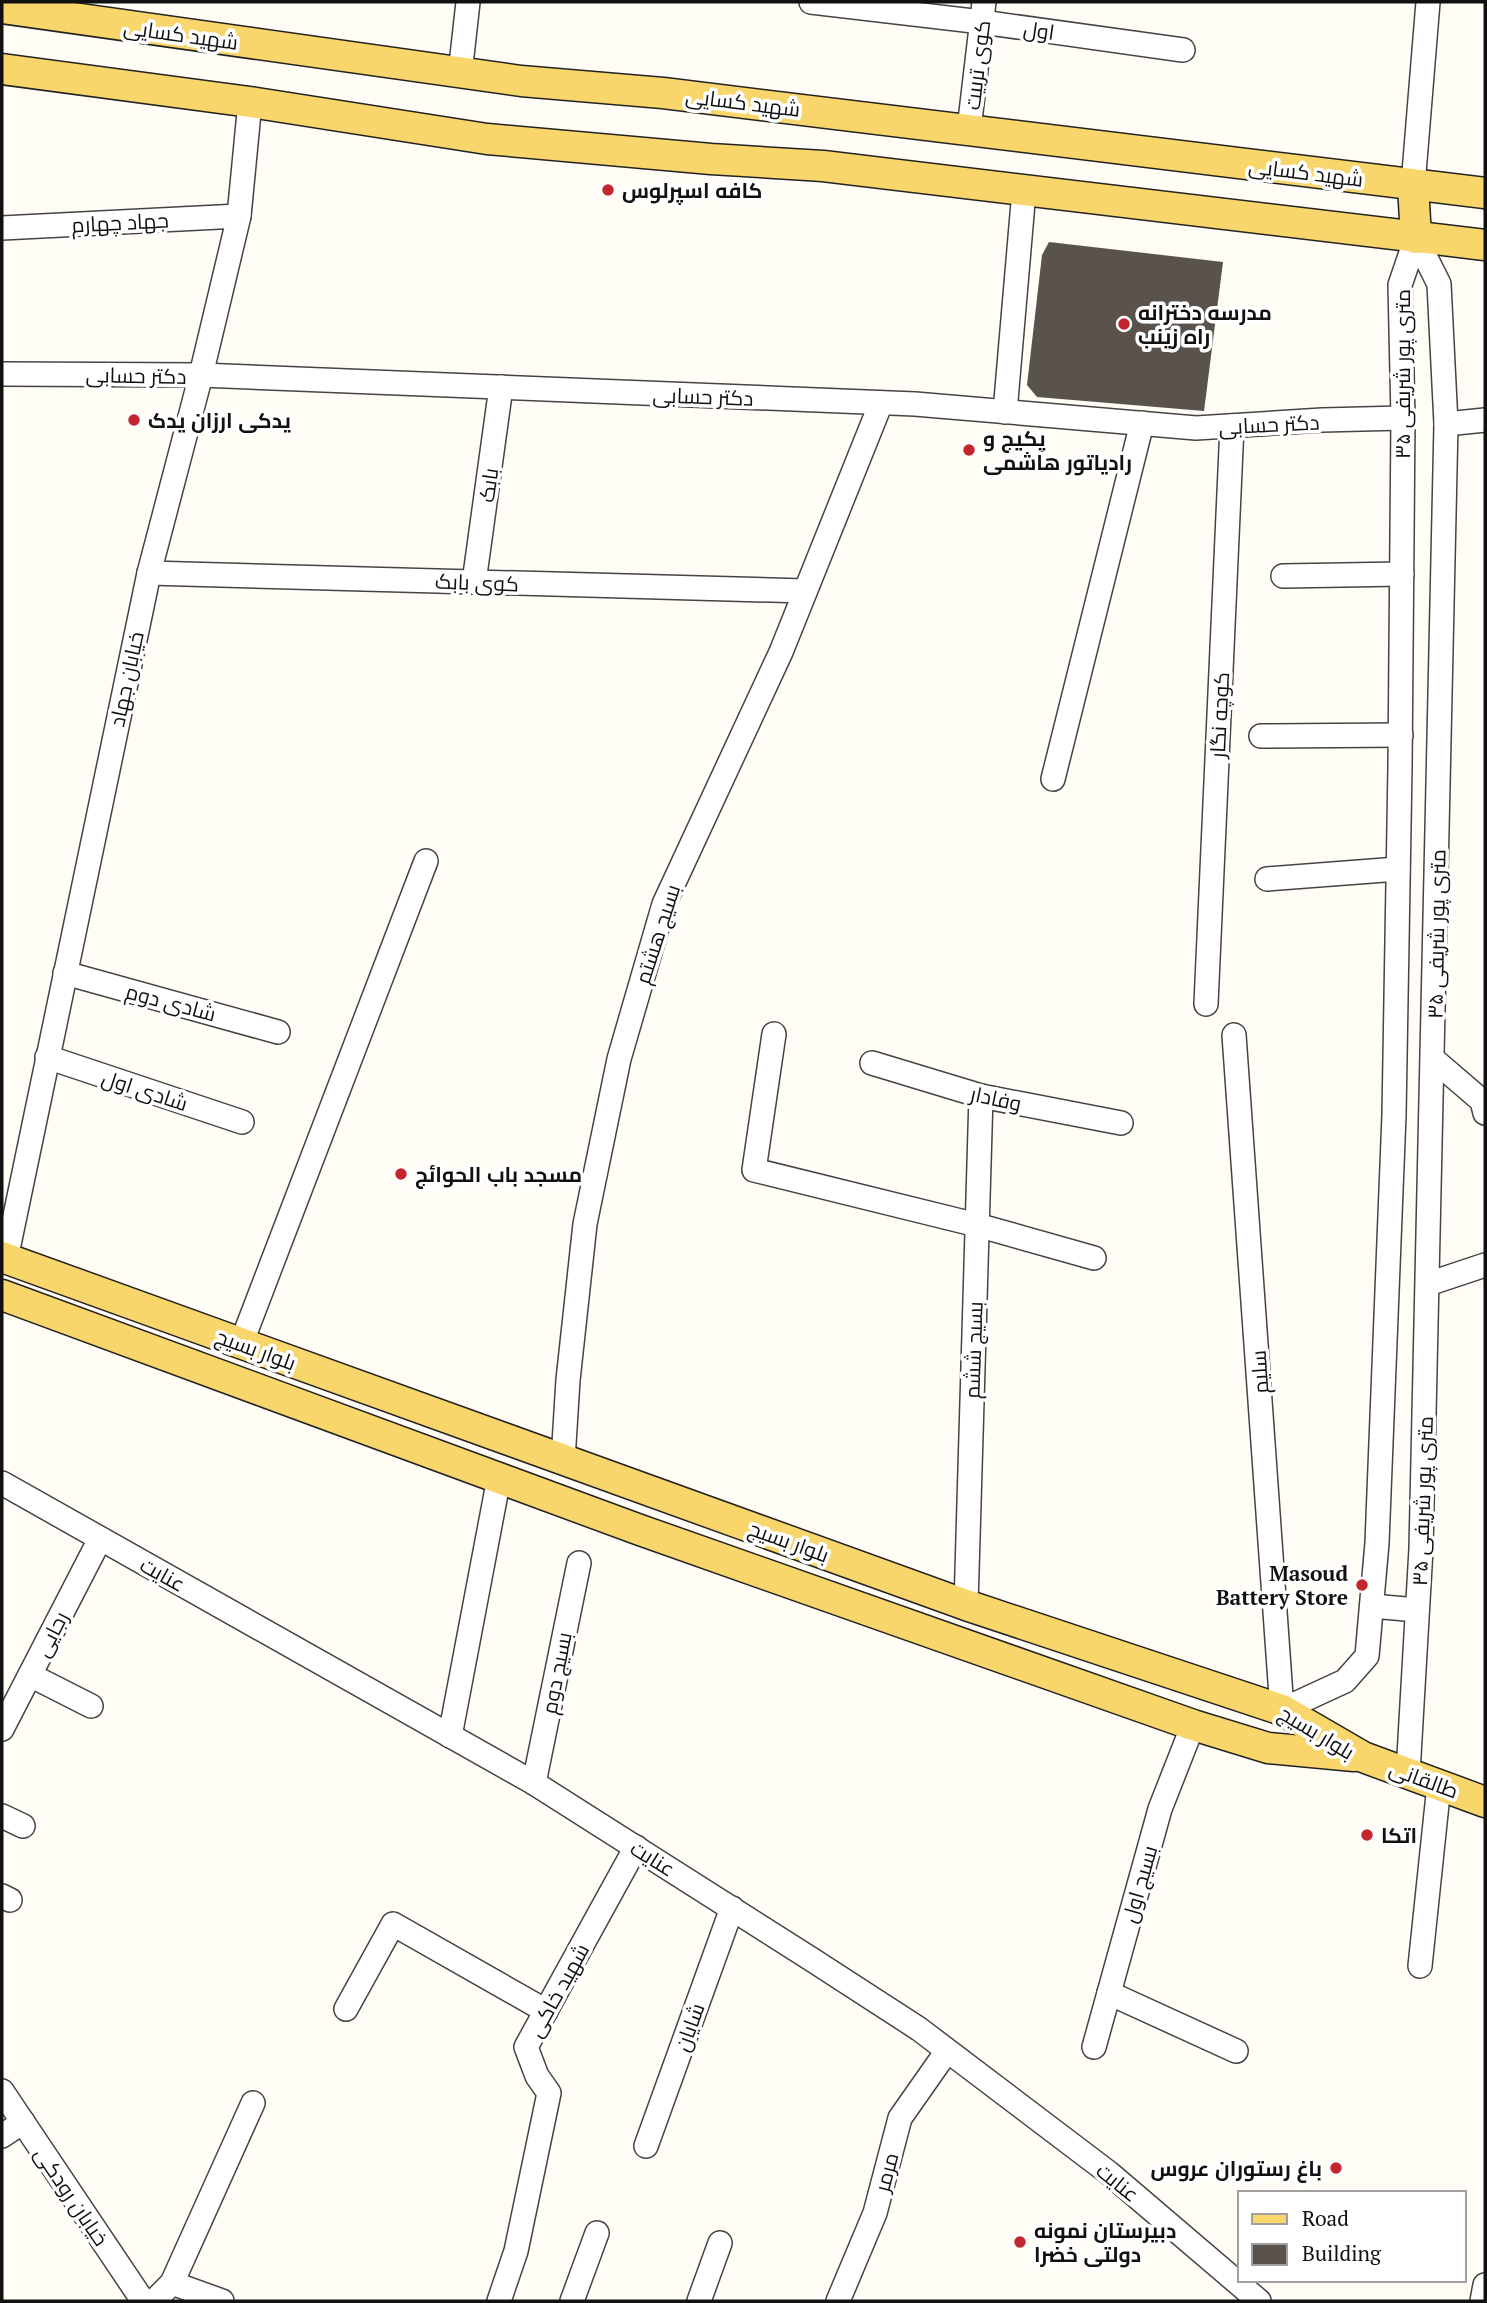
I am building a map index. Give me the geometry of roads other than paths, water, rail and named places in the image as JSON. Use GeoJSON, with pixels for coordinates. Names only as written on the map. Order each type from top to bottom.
{"type":"FeatureCollection","features":[{"type":"Feature","properties":{"kind":"main road","name":"شهید کسایی"},"geometry":{"type":"LineString","coordinates":[[2,8],[460,74],[663,93],[1485,193]]}},
{"type":"Feature","properties":{"kind":"main road"},"geometry":{"type":"LineString","coordinates":[[2,69],[250,102],[487,139],[823,166],[1485,245]]}},
{"type":"Feature","properties":{"kind":"main road"},"geometry":{"type":"LineString","coordinates":[[1413,185],[1416,238]]}},
{"type":"Feature","properties":{"kind":"main road","name":"بلوار بسیج"},"geometry":{"type":"LineString","coordinates":[[3,1265],[241,1343],[966,1605],[1282,1710],[1363,1757]]}},
{"type":"Feature","properties":{"kind":"main road","name":"بلوار بسیج"},"geometry":{"type":"LineString","coordinates":[[2,1295],[499,1478],[1193,1725],[1268,1748],[1363,1757]]}},
{"type":"Feature","properties":{"kind":"main road","name":"طالقانی"},"geometry":{"type":"LineString","coordinates":[[1363,1757],[1485,1802]]}},
{"type":"Feature","properties":{"kind":"street"},"geometry":{"type":"LineString","coordinates":[[460,74],[468,2]]}},
{"type":"Feature","properties":{"kind":"street","name":"اول"},"geometry":{"type":"LineString","coordinates":[[811,2],[983,12],[1183,50]]}},
{"type":"Feature","properties":{"kind":"street"},"geometry":{"type":"LineString","coordinates":[[1413,185],[1428,2]]}},
{"type":"Feature","properties":{"kind":"street","name":"کوی تربیت"},"geometry":{"type":"LineString","coordinates":[[969,129],[983,12]]}},
{"type":"Feature","properties":{"kind":"street","name":"خیابان جهاد"},"geometry":{"type":"LineString","coordinates":[[3,1265],[149,573],[239,216],[250,102]]}},
{"type":"Feature","properties":{"kind":"street"},"geometry":{"type":"LineString","coordinates":[[1005,412],[1024,191]]}},
{"type":"Feature","properties":{"kind":"street","name":"جهاد چهارم"},"geometry":{"type":"LineString","coordinates":[[2,228],[239,216]]}},
{"type":"Feature","properties":{"kind":"street","name":"۳۵ متری پور شریفی"},"geometry":{"type":"LineString","coordinates":[[1282,1710],[1345,1681],[1367,1656],[1372,1606],[1377,1543],[1394,1115],[1401,735],[1403,418],[1400,285],[1416,238]]}},
{"type":"Feature","properties":{"kind":"street","name":"۳۵ متری پور شریفی"},"geometry":{"type":"LineString","coordinates":[[1408,1773],[1421,1549],[1446,424],[1439,284],[1416,238]]}},
{"type":"Feature","properties":{"kind":"street","name":"دکتر حسابی"},"geometry":{"type":"LineString","coordinates":[[2,374],[201,375],[881,402],[1196,428],[1403,418]]}},
{"type":"Feature","properties":{"kind":"street","name":"بابک"},"geometry":{"type":"LineString","coordinates":[[474,582],[501,387]]}},
{"type":"Feature","properties":{"kind":"street","name":"بسیج هشتم"},"geometry":{"type":"LineString","coordinates":[[563,1460],[568,1380],[584,1224],[619,1059],[664,904],[781,652],[881,402]]}},
{"type":"Feature","properties":{"kind":"street"},"geometry":{"type":"LineString","coordinates":[[1446,424],[1485,420]]}},
{"type":"Feature","properties":{"kind":"street"},"geometry":{"type":"LineString","coordinates":[[1053,779],[1142,423]]}},
{"type":"Feature","properties":{"kind":"street","name":"کوچه نگار"},"geometry":{"type":"LineString","coordinates":[[1206,1004],[1232,426]]}},
{"type":"Feature","properties":{"kind":"street","name":"کوی بابک"},"geometry":{"type":"LineString","coordinates":[[149,573],[805,592]]}},
{"type":"Feature","properties":{"kind":"street"},"geometry":{"type":"LineString","coordinates":[[1283,576],[1402,574]]}},
{"type":"Feature","properties":{"kind":"street"},"geometry":{"type":"LineString","coordinates":[[1261,736],[1401,735]]}},
{"type":"Feature","properties":{"kind":"street"},"geometry":{"type":"LineString","coordinates":[[241,1343],[426,862]]}},
{"type":"Feature","properties":{"kind":"street"},"geometry":{"type":"LineString","coordinates":[[1267,879],[1398,869]]}},
{"type":"Feature","properties":{"kind":"street","name":"شادی دوم"},"geometry":{"type":"LineString","coordinates":[[65,973],[278,1032]]}},
{"type":"Feature","properties":{"kind":"street"},"geometry":{"type":"LineString","coordinates":[[774,1034],[754,1170],[977,1225],[1094,1258]]}},
{"type":"Feature","properties":{"kind":"street","name":"سلیم"},"geometry":{"type":"LineString","coordinates":[[1234,1035],[1282,1710]]}},
{"type":"Feature","properties":{"kind":"street","name":"شادی اول"},"geometry":{"type":"LineString","coordinates":[[47,1057],[242,1122]]}},
{"type":"Feature","properties":{"kind":"street"},"geometry":{"type":"LineString","coordinates":[[1433,1059],[1482,1101],[1485,1113]]}},
{"type":"Feature","properties":{"kind":"street","name":"وفادار"},"geometry":{"type":"LineString","coordinates":[[872,1063],[981,1096],[1121,1123]]}},
{"type":"Feature","properties":{"kind":"street","name":"بسیج ششم"},"geometry":{"type":"LineString","coordinates":[[966,1605],[981,1096]]}},
{"type":"Feature","properties":{"kind":"street"},"geometry":{"type":"LineString","coordinates":[[1428,1284],[1485,1265]]}},
{"type":"Feature","properties":{"kind":"street"},"geometry":{"type":"LineString","coordinates":[[450,1736],[499,1478]]}},
{"type":"Feature","properties":{"kind":"street","name":"عنایت"},"geometry":{"type":"LineString","coordinates":[[2,1483],[534,1783],[919,2029],[1109,2173],[1259,2301]]}},
{"type":"Feature","properties":{"kind":"street","name":"رجایی"},"geometry":{"type":"LineString","coordinates":[[2,1729],[100,1539]]}},
{"type":"Feature","properties":{"kind":"street","name":"بسيج دوم"},"geometry":{"type":"LineString","coordinates":[[534,1783],[579,1563]]}},
{"type":"Feature","properties":{"kind":"street"},"geometry":{"type":"LineString","coordinates":[[1372,1606],[1418,1609]]}},
{"type":"Feature","properties":{"kind":"street"},"geometry":{"type":"LineString","coordinates":[[30,1675],[91,1706]]}},
{"type":"Feature","properties":{"kind":"street","name":"بسیج اول"},"geometry":{"type":"LineString","coordinates":[[1094,2047],[1160,1809],[1193,1725]]}},
{"type":"Feature","properties":{"kind":"street"},"geometry":{"type":"LineString","coordinates":[[1420,1966],[1439,1785]]}},
{"type":"Feature","properties":{"kind":"street"},"geometry":{"type":"LineString","coordinates":[[2,1816],[23,1826]]}},
{"type":"Feature","properties":{"kind":"street","name":"شهید خاکی"},"geometry":{"type":"LineString","coordinates":[[499,2301],[516,2251],[550,2093],[537,2076],[526,2047],[636,1847]]}},
{"type":"Feature","properties":{"kind":"street","name":"شایان"},"geometry":{"type":"LineString","coordinates":[[646,2146],[732,1908]]}},
{"type":"Feature","properties":{"kind":"street"},"geometry":{"type":"LineString","coordinates":[[346,2009],[393,1924],[546,2011]]}},
{"type":"Feature","properties":{"kind":"street"},"geometry":{"type":"LineString","coordinates":[[1109,1993],[1236,2051]]}},
{"type":"Feature","properties":{"kind":"street","name":"مرمر"},"geometry":{"type":"LineString","coordinates":[[838,2301],[875,2213],[900,2118],[947,2051]]}},
{"type":"Feature","properties":{"kind":"street","name":"خیابان رودکی"},"geometry":{"type":"LineString","coordinates":[[2,2091],[143,2301]]}},
{"type":"Feature","properties":{"kind":"street"},"geometry":{"type":"LineString","coordinates":[[155,2301],[172,2283],[253,2103]]}},
{"type":"Feature","properties":{"kind":"street"},"geometry":{"type":"LineString","coordinates":[[2,2136],[23,2122]]}},
{"type":"Feature","properties":{"kind":"street"},"geometry":{"type":"LineString","coordinates":[[572,2301],[597,2233]]}},
{"type":"Feature","properties":{"kind":"street"},"geometry":{"type":"LineString","coordinates":[[699,2301],[720,2243]]}},
{"type":"Feature","properties":{"kind":"street"},"geometry":{"type":"LineString","coordinates":[[172,2283],[222,2301]]}},
{"type":"Feature","properties":{"kind":"street"},"geometry":{"type":"LineString","coordinates":[[1482,2301],[1485,2285]]}},
{"type":"Feature","properties":{"kind":"place","name":"کافه اسپرلوس"},"geometry":{"type":"Point","coordinates":[608,190]}},
{"type":"Feature","properties":{"kind":"place","name":"مدرسه دخترانه راه زینب"},"geometry":{"type":"Point","coordinates":[1124,324]}},
{"type":"Feature","properties":{"kind":"place","name":"یدکی ارزان یدک"},"geometry":{"type":"Point","coordinates":[134,420]}},
{"type":"Feature","properties":{"kind":"place","name":"پکیج و رادیاتور هاشمی"},"geometry":{"type":"Point","coordinates":[969,450]}},
{"type":"Feature","properties":{"kind":"place","name":"مسجد باب الحوائج"},"geometry":{"type":"Point","coordinates":[401,1174]}},
{"type":"Feature","properties":{"kind":"place","name":"Masoud Battery Store"},"geometry":{"type":"Point","coordinates":[1362,1585]}},
{"type":"Feature","properties":{"kind":"place","name":"اتکا"},"geometry":{"type":"Point","coordinates":[1367,1835]}},
{"type":"Feature","properties":{"kind":"place","name":"باغ رستوران عروس"},"geometry":{"type":"Point","coordinates":[1336,2168]}},
{"type":"Feature","properties":{"kind":"place","name":"دبیرستان نمونه دولتی خضرا"},"geometry":{"type":"Point","coordinates":[1020,2242]}}]}
